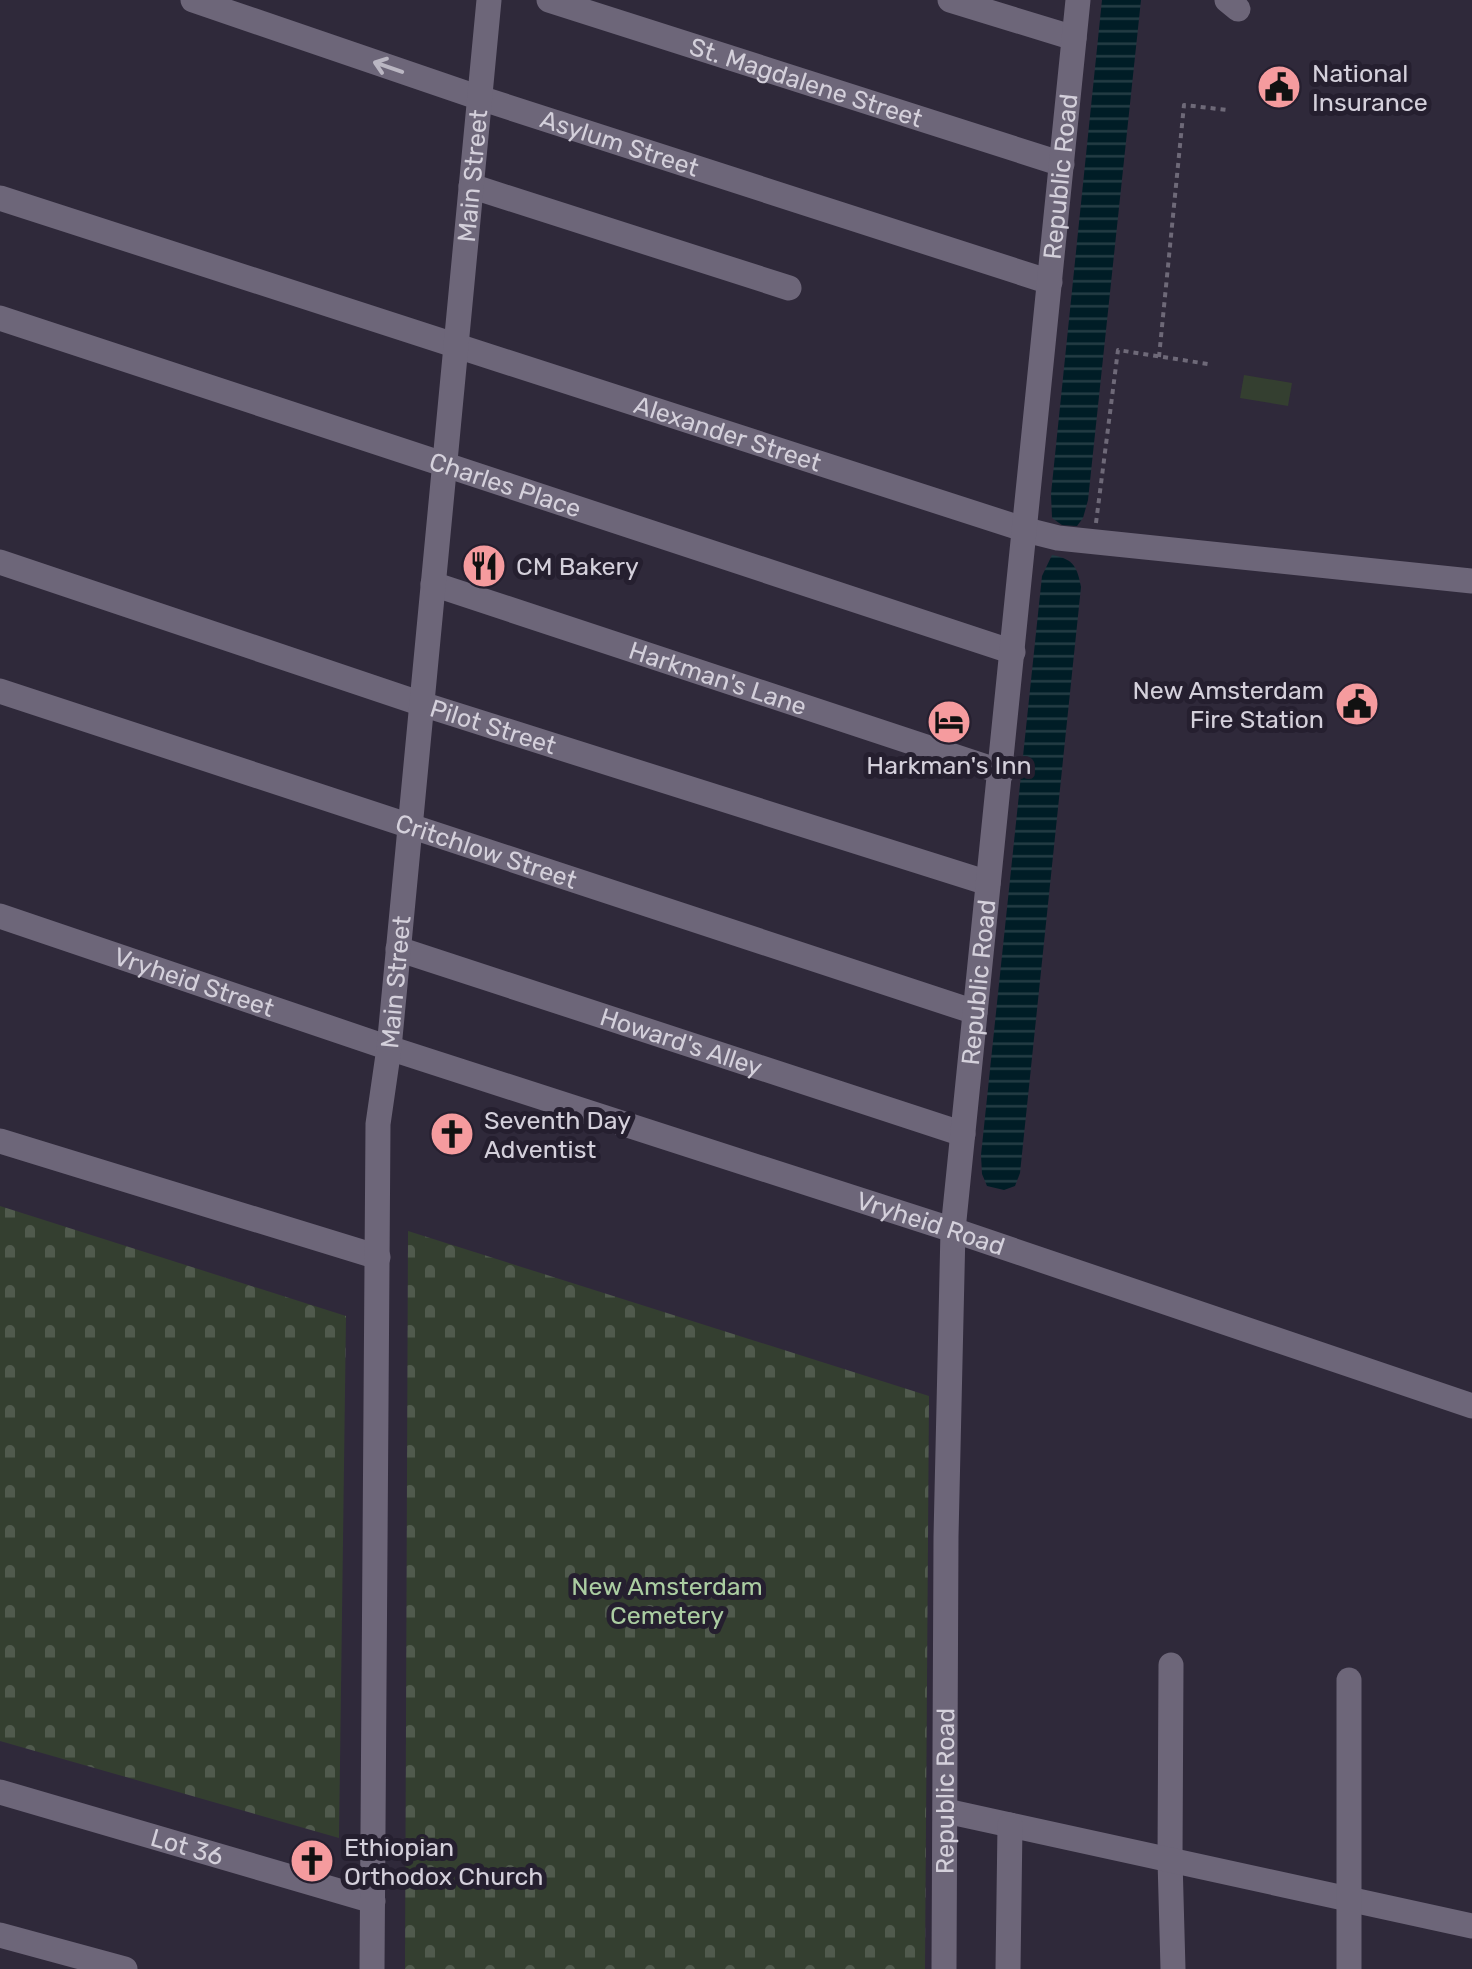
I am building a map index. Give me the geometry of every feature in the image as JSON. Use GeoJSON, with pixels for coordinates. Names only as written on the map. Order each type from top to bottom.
{"type":"FeatureCollection","features":[{"type":"Feature","properties":{"kind":"street","name":"Asylum Street"},"geometry":{"type":"LineString","coordinates":[[192,0],[480,98],[1050,282]]}},
{"type":"Feature","properties":{"kind":"street","name":"Main Street"},"geometry":{"type":"LineString","coordinates":[[372,1969],[378,1124],[389,1048],[489,0]]}},
{"type":"Feature","properties":{"kind":"street","name":"St. Magdalene Street"},"geometry":{"type":"LineString","coordinates":[[548,0],[1062,164]]}},
{"type":"Feature","properties":{"kind":"street"},"geometry":{"type":"LineString","coordinates":[[950,0],[1074,38]]}},
{"type":"Feature","properties":{"kind":"street","name":"Republic Road"},"geometry":{"type":"LineString","coordinates":[[944,1969],[946,1537],[953,1230],[1078,0]]}},
{"type":"Feature","properties":{"kind":"street"},"geometry":{"type":"LineString","coordinates":[[471,186],[789,288]]}},
{"type":"Feature","properties":{"kind":"street","name":"Alexander Street"},"geometry":{"type":"LineString","coordinates":[[0,198],[1026,530],[1058,538],[1472,582]]}},
{"type":"Feature","properties":{"kind":"street","name":"Charles Place"},"geometry":{"type":"LineString","coordinates":[[0,318],[1013,652]]}},
{"type":"Feature","properties":{"kind":"street","name":"Pilot Street"},"geometry":{"type":"LineString","coordinates":[[0,562],[422,704],[988,882]]}},
{"type":"Feature","properties":{"kind":"street","name":"Harkman's Lane"},"geometry":{"type":"LineString","coordinates":[[433,584],[1002,772]]}},
{"type":"Feature","properties":{"kind":"street","name":"Critchlow Street"},"geometry":{"type":"LineString","coordinates":[[0,691],[975,1012]]}},
{"type":"Feature","properties":{"kind":"street","name":"Vryheid Street"},"geometry":{"type":"LineString","coordinates":[[0,916],[389,1048]]}},
{"type":"Feature","properties":{"kind":"street","name":"Howard's Alley"},"geometry":{"type":"LineString","coordinates":[[398,950],[962,1134]]}},
{"type":"Feature","properties":{"kind":"street","name":"Vryheid Road"},"geometry":{"type":"LineString","coordinates":[[389,1048],[953,1230],[1472,1406]]}},
{"type":"Feature","properties":{"kind":"street"},"geometry":{"type":"LineString","coordinates":[[0,1142],[378,1257]]}},
{"type":"Feature","properties":{"kind":"street"},"geometry":{"type":"LineString","coordinates":[[1171,1665],[1173,1969]]}},
{"type":"Feature","properties":{"kind":"street"},"geometry":{"type":"LineString","coordinates":[[1348,1969],[1349,1680]]}},
{"type":"Feature","properties":{"kind":"street","name":"Lot 36"},"geometry":{"type":"LineString","coordinates":[[0,1792],[374,1901]]}},
{"type":"Feature","properties":{"kind":"street"},"geometry":{"type":"LineString","coordinates":[[946,1811],[1472,1926]]}},
{"type":"Feature","properties":{"kind":"street"},"geometry":{"type":"LineString","coordinates":[[1008,1969],[1010,1825]]}},
{"type":"Feature","properties":{"kind":"street"},"geometry":{"type":"LineString","coordinates":[[0,1935],[125,1969]]}},
{"type":"Feature","properties":{"kind":"path"},"geometry":{"type":"LineString","coordinates":[[1160,357],[1184,105],[1227,110]]}},
{"type":"Feature","properties":{"kind":"path"},"geometry":{"type":"LineString","coordinates":[[1094,542],[1118,350],[1208,364]]}},
{"type":"Feature","properties":{"kind":"green space"},"geometry":{"type":"Polygon","coordinates":[[[1244,375],[1292,383],[1288,406],[1240,398],[1244,375]]]}},
{"type":"Feature","properties":{"kind":"green space"},"geometry":{"type":"Polygon","coordinates":[[[0,1206],[346,1316],[339,1838],[0,1741],[0,1206]]]}},
{"type":"Feature","properties":{"kind":"green space","name":"New Amsterdam Cemetery"},"geometry":{"type":"Polygon","coordinates":[[[408,1231],[929,1396],[925,1969],[405,1969],[408,1231]]]}},
{"type":"Feature","properties":{"kind":"water"},"geometry":{"type":"Polygon","coordinates":[[[1102,0],[1141,0],[1088,500],[1077,526],[1062,525],[1052,518],[1051,494],[1102,0]]]}},
{"type":"Feature","properties":{"kind":"water"},"geometry":{"type":"Polygon","coordinates":[[[1052,555],[1073,565],[1081,587],[1020,1173],[1015,1186],[1004,1190],[987,1186],[981,1155],[1042,576],[1052,555]]]}},
{"type":"Feature","properties":{"kind":"place","name":"National Insurance"},"geometry":{"type":"Point","coordinates":[1279,87]}},
{"type":"Feature","properties":{"kind":"place","name":"CM Bakery"},"geometry":{"type":"Point","coordinates":[484,566]}},
{"type":"Feature","properties":{"kind":"place","name":"New Amsterdam Fire Station"},"geometry":{"type":"Point","coordinates":[1357,704]}},
{"type":"Feature","properties":{"kind":"place","name":"Harkman's Inn"},"geometry":{"type":"Point","coordinates":[949,722]}},
{"type":"Feature","properties":{"kind":"place","name":"Seventh Day Adventist"},"geometry":{"type":"Point","coordinates":[452,1134]}},
{"type":"Feature","properties":{"kind":"place","name":"Ethiopian Orthodox Church"},"geometry":{"type":"Point","coordinates":[312,1861]}}]}
